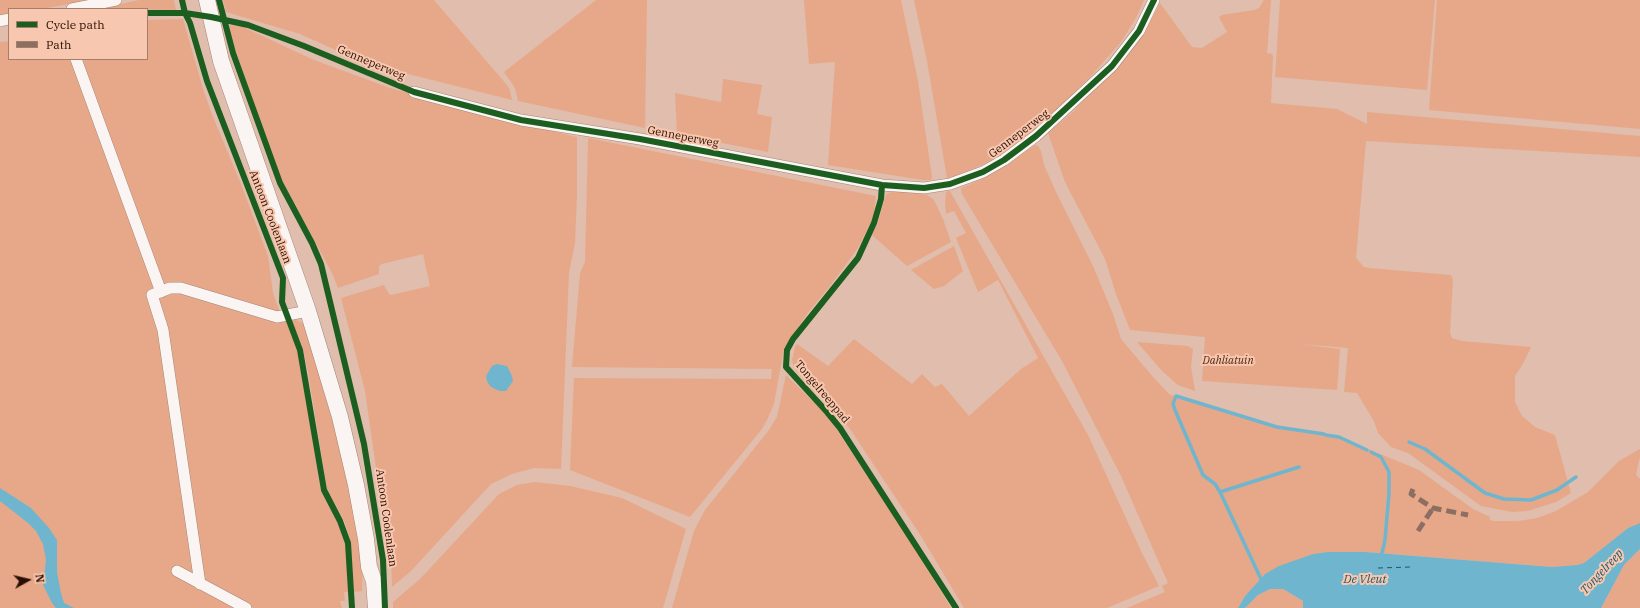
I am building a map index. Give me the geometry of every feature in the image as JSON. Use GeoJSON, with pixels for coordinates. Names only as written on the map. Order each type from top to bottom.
{"type":"FeatureCollection","features":[{"type":"Feature","properties":{"kind":"main road","name":"Antoon Coolenlaan"},"geometry":{"type":"LineString","coordinates":[[196,0],[206,38],[221,61]]}},
{"type":"Feature","properties":{"kind":"main road","name":"Antoon Coolenlaan"},"geometry":{"type":"LineString","coordinates":[[207,0],[221,61],[308,311],[340,417],[356,486],[366,539],[369,567],[374,581],[376,608]]}},
{"type":"Feature","properties":{"kind":"main road","name":"Antoon Coolenlaan"},"geometry":{"type":"LineString","coordinates":[[366,608],[365,581],[369,567]]}},
{"type":"Feature","properties":{"kind":"street"},"geometry":{"type":"LineString","coordinates":[[77,8],[116,0]]}},
{"type":"Feature","properties":{"kind":"street","name":"Genneperweg"},"geometry":{"type":"LineString","coordinates":[[414,92],[521,120],[640,139],[882,185],[924,188],[950,184],[983,172],[1004,160],[1036,136],[1112,66],[1139,31],[1154,0]]}},
{"type":"Feature","properties":{"kind":"street"},"geometry":{"type":"LineString","coordinates":[[76,60],[161,292]]}},
{"type":"Feature","properties":{"kind":"street"},"geometry":{"type":"LineString","coordinates":[[200,584],[163,330],[152,295],[170,288],[181,288],[277,316],[308,311]]}},
{"type":"Feature","properties":{"kind":"street"},"geometry":{"type":"LineString","coordinates":[[177,571],[246,608]]}},
{"type":"Feature","properties":{"kind":"green space"},"geometry":{"type":"Polygon","coordinates":[[[0,0],[91,0],[47,8],[8,8],[8,14],[0,15],[0,0]]]}},
{"type":"Feature","properties":{"kind":"green space"},"geometry":{"type":"Polygon","coordinates":[[[139,0],[174,0],[176,10],[148,10],[148,8],[103,8],[139,0]]]}},
{"type":"Feature","properties":{"kind":"green space"},"geometry":{"type":"Polygon","coordinates":[[[223,0],[434,0],[507,85],[510,90],[512,100],[358,60],[300,34],[226,12],[223,0]]]}},
{"type":"Feature","properties":{"kind":"green space"},"geometry":{"type":"Polygon","coordinates":[[[596,0],[647,0],[645,128],[518,101],[515,88],[504,72],[596,0]]]}},
{"type":"Feature","properties":{"kind":"green space"},"geometry":{"type":"Polygon","coordinates":[[[804,0],[901,0],[918,81],[932,177],[931,180],[828,165],[835,62],[809,64],[804,0]]]}},
{"type":"Feature","properties":{"kind":"green space"},"geometry":{"type":"Polygon","coordinates":[[[914,0],[1144,0],[1136,18],[1121,42],[1091,76],[1060,107],[1031,133],[1008,150],[984,164],[951,178],[947,178],[927,61],[914,0]]]}},
{"type":"Feature","properties":{"kind":"green space","name":"Dahliatuin"},"geometry":{"type":"Polygon","coordinates":[[[1264,0],[1271,0],[1267,53],[1272,54],[1273,56],[1271,103],[1337,109],[1367,124],[1367,112],[1640,136],[1640,157],[1366,141],[1356,258],[1364,267],[1369,268],[1451,275],[1453,279],[1450,333],[1452,338],[1462,341],[1531,347],[1515,376],[1515,402],[1522,416],[1535,427],[1555,435],[1571,493],[1556,502],[1528,511],[1512,512],[1481,506],[1408,453],[1391,447],[1378,433],[1374,421],[1357,393],[1344,392],[1348,348],[1299,344],[1340,349],[1337,390],[1202,381],[1205,337],[1130,330],[1116,294],[1105,259],[1065,182],[1048,133],[1074,111],[1143,35],[1160,3],[1192,47],[1202,48],[1227,32],[1219,17],[1222,15],[1254,10],[1259,8],[1264,0]]]}},
{"type":"Feature","properties":{"kind":"green space"},"geometry":{"type":"Polygon","coordinates":[[[1280,0],[1435,0],[1427,90],[1275,77],[1280,0]]]}},
{"type":"Feature","properties":{"kind":"green space"},"geometry":{"type":"Polygon","coordinates":[[[1437,0],[1640,0],[1640,129],[1429,110],[1437,0]]]}},
{"type":"Feature","properties":{"kind":"green space"},"geometry":{"type":"Polygon","coordinates":[[[183,19],[204,92],[268,256],[273,293],[283,321],[286,321],[296,345],[322,493],[344,535],[348,592],[344,592],[345,601],[340,601],[342,608],[0,608],[0,42],[8,41],[8,60],[148,60],[148,20],[183,19]]]}},
{"type":"Feature","properties":{"kind":"green space"},"geometry":{"type":"Polygon","coordinates":[[[228,26],[243,27],[314,60],[390,88],[505,120],[577,137],[575,243],[569,273],[561,469],[534,468],[512,474],[491,484],[411,571],[392,587],[391,556],[378,482],[365,391],[341,298],[384,285],[391,295],[430,286],[423,254],[382,264],[379,266],[379,274],[338,288],[333,275],[282,180],[237,55],[228,26]]]}},
{"type":"Feature","properties":{"kind":"green space"},"geometry":{"type":"Polygon","coordinates":[[[723,79],[762,85],[757,114],[772,117],[768,152],[677,134],[675,93],[721,102],[723,79]]]}},
{"type":"Feature","properties":{"kind":"green space"},"geometry":{"type":"Polygon","coordinates":[[[588,138],[876,196],[874,213],[871,222],[858,248],[807,314],[784,348],[774,404],[762,429],[690,517],[570,470],[574,378],[771,379],[772,369],[572,367],[580,273],[585,262],[588,138]]]}},
{"type":"Feature","properties":{"kind":"green space"},"geometry":{"type":"Polygon","coordinates":[[[1035,145],[1038,146],[1041,151],[1044,165],[1057,194],[1093,266],[1113,314],[1121,339],[1169,394],[1277,427],[1339,437],[1419,470],[1473,509],[1490,517],[1489,519],[1493,521],[1519,521],[1537,518],[1556,511],[1588,492],[1619,461],[1640,449],[1640,459],[1636,475],[1640,479],[1640,523],[1628,528],[1584,563],[1577,565],[1552,567],[1365,552],[1328,552],[1313,554],[1265,574],[1245,596],[1238,608],[1127,608],[1165,592],[1162,586],[1168,583],[1121,476],[1062,361],[962,194],[961,188],[982,179],[1035,145]]]}},
{"type":"Feature","properties":{"kind":"green space"},"geometry":{"type":"Polygon","coordinates":[[[922,191],[934,200],[943,219],[951,242],[907,266],[872,235],[877,225],[886,195],[891,192],[922,191]]]}},
{"type":"Feature","properties":{"kind":"green space"},"geometry":{"type":"Polygon","coordinates":[[[950,191],[1088,435],[1141,551],[1159,586],[1107,608],[964,608],[921,536],[850,429],[794,367],[792,360],[797,344],[828,366],[854,339],[912,384],[922,374],[935,387],[942,384],[969,416],[1021,369],[1038,358],[998,280],[978,292],[956,238],[966,233],[954,211],[946,214],[946,192],[950,191]]]}},
{"type":"Feature","properties":{"kind":"green space"},"geometry":{"type":"Polygon","coordinates":[[[954,246],[963,271],[944,286],[934,289],[911,270],[954,246]]]}},
{"type":"Feature","properties":{"kind":"green space"},"geometry":{"type":"Polygon","coordinates":[[[291,320],[296,320],[304,324],[324,383],[353,501],[363,563],[362,591],[354,592],[350,540],[345,523],[327,489],[308,372],[302,345],[291,320]]]}},
{"type":"Feature","properties":{"kind":"green space"},"geometry":{"type":"Polygon","coordinates":[[[1137,342],[1188,346],[1193,349],[1191,367],[1195,391],[1178,385],[1162,371],[1137,342]]]}},
{"type":"Feature","properties":{"kind":"green space"},"geometry":{"type":"Polygon","coordinates":[[[786,375],[827,415],[906,535],[951,608],[672,608],[694,531],[705,510],[769,430],[777,417],[786,375]]]}},
{"type":"Feature","properties":{"kind":"green space"},"geometry":{"type":"Polygon","coordinates":[[[535,482],[570,486],[622,498],[686,529],[663,608],[393,608],[393,602],[420,579],[499,494],[517,485],[535,482]]]}},
{"type":"Feature","properties":{"kind":"green space"},"geometry":{"type":"Polygon","coordinates":[[[1640,549],[1640,608],[1601,608],[1624,565],[1640,549]]]}},
{"type":"Feature","properties":{"kind":"green space"},"geometry":{"type":"Polygon","coordinates":[[[1270,589],[1283,589],[1303,601],[1303,608],[1245,608],[1258,595],[1270,589]]]}},
{"type":"Feature","properties":{"kind":"water"},"geometry":{"type":"Polygon","coordinates":[[[497,364],[507,366],[512,376],[513,381],[506,391],[495,389],[490,386],[487,381],[486,376],[492,366],[497,364]]]}},
{"type":"Feature","properties":{"kind":"water"},"geometry":{"type":"Polygon","coordinates":[[[0,488],[31,508],[49,528],[57,540],[57,572],[61,593],[64,603],[74,608],[56,608],[52,603],[43,585],[46,560],[43,544],[36,531],[28,523],[0,501],[0,488]]]}},
{"type":"Feature","properties":{"kind":"water","name":"De Vleut"},"geometry":{"type":"Polygon","coordinates":[[[1640,523],[1640,549],[1624,565],[1601,608],[1303,608],[1303,601],[1283,589],[1270,589],[1258,595],[1245,608],[1238,608],[1245,596],[1265,574],[1279,566],[1313,554],[1328,552],[1365,552],[1552,567],[1577,565],[1584,563],[1628,528],[1640,523]]]}},
{"type":"Feature","properties":{"kind":"waterway"},"geometry":{"type":"LineString","coordinates":[[1261,579],[1220,492],[1215,484],[1203,475],[1175,410],[1173,404],[1176,396],[1277,427],[1324,434]]}},
{"type":"Feature","properties":{"kind":"waterway"},"geometry":{"type":"LineString","coordinates":[[1326,435],[1339,437],[1367,450]]}},
{"type":"Feature","properties":{"kind":"waterway"},"geometry":{"type":"LineString","coordinates":[[1409,442],[1425,449],[1485,493],[1504,499],[1531,500],[1557,490],[1576,477]]}},
{"type":"Feature","properties":{"kind":"waterway"},"geometry":{"type":"LineString","coordinates":[[1371,452],[1381,457],[1389,472],[1389,493],[1385,540],[1382,553]]}},
{"type":"Feature","properties":{"kind":"waterway"},"geometry":{"type":"LineString","coordinates":[[1220,492],[1299,467]]}},
{"type":"Feature","properties":{"kind":"ferry route"},"geometry":{"type":"LineString","coordinates":[[1378,568],[1411,567]]}},
{"type":"Feature","properties":{"kind":"marked path"},"geometry":{"type":"LineString","coordinates":[[1413,489],[1411,494],[1433,508],[1468,515]]}},
{"type":"Feature","properties":{"kind":"marked path"},"geometry":{"type":"LineString","coordinates":[[1418,531],[1433,508]]}},
{"type":"Feature","properties":{"kind":"cycle path"},"geometry":{"type":"LineString","coordinates":[[182,0],[207,81],[283,278],[282,302],[300,350],[324,490],[340,521],[348,543],[352,608]]}},
{"type":"Feature","properties":{"kind":"cycle path"},"geometry":{"type":"LineString","coordinates":[[219,0],[233,53],[280,183],[312,243],[321,264],[364,444],[383,560],[385,608]]}},
{"type":"Feature","properties":{"kind":"cycle path"},"geometry":{"type":"LineString","coordinates":[[148,13],[185,13],[248,25],[304,46],[414,92],[521,120],[640,139],[882,185],[924,188],[950,184],[983,172],[1004,160],[1036,136],[1112,66],[1139,31],[1154,0]]}},
{"type":"Feature","properties":{"kind":"cycle path","name":"Tongelreeppad"},"geometry":{"type":"LineString","coordinates":[[882,185],[881,199],[874,223],[858,258],[793,339],[787,350],[786,367],[840,428],[956,608]]}},
{"type":"Feature","properties":{"kind":"water label","name":"Tongelreep"},"geometry":{"type":"Point","coordinates":[1602,572]}}]}
